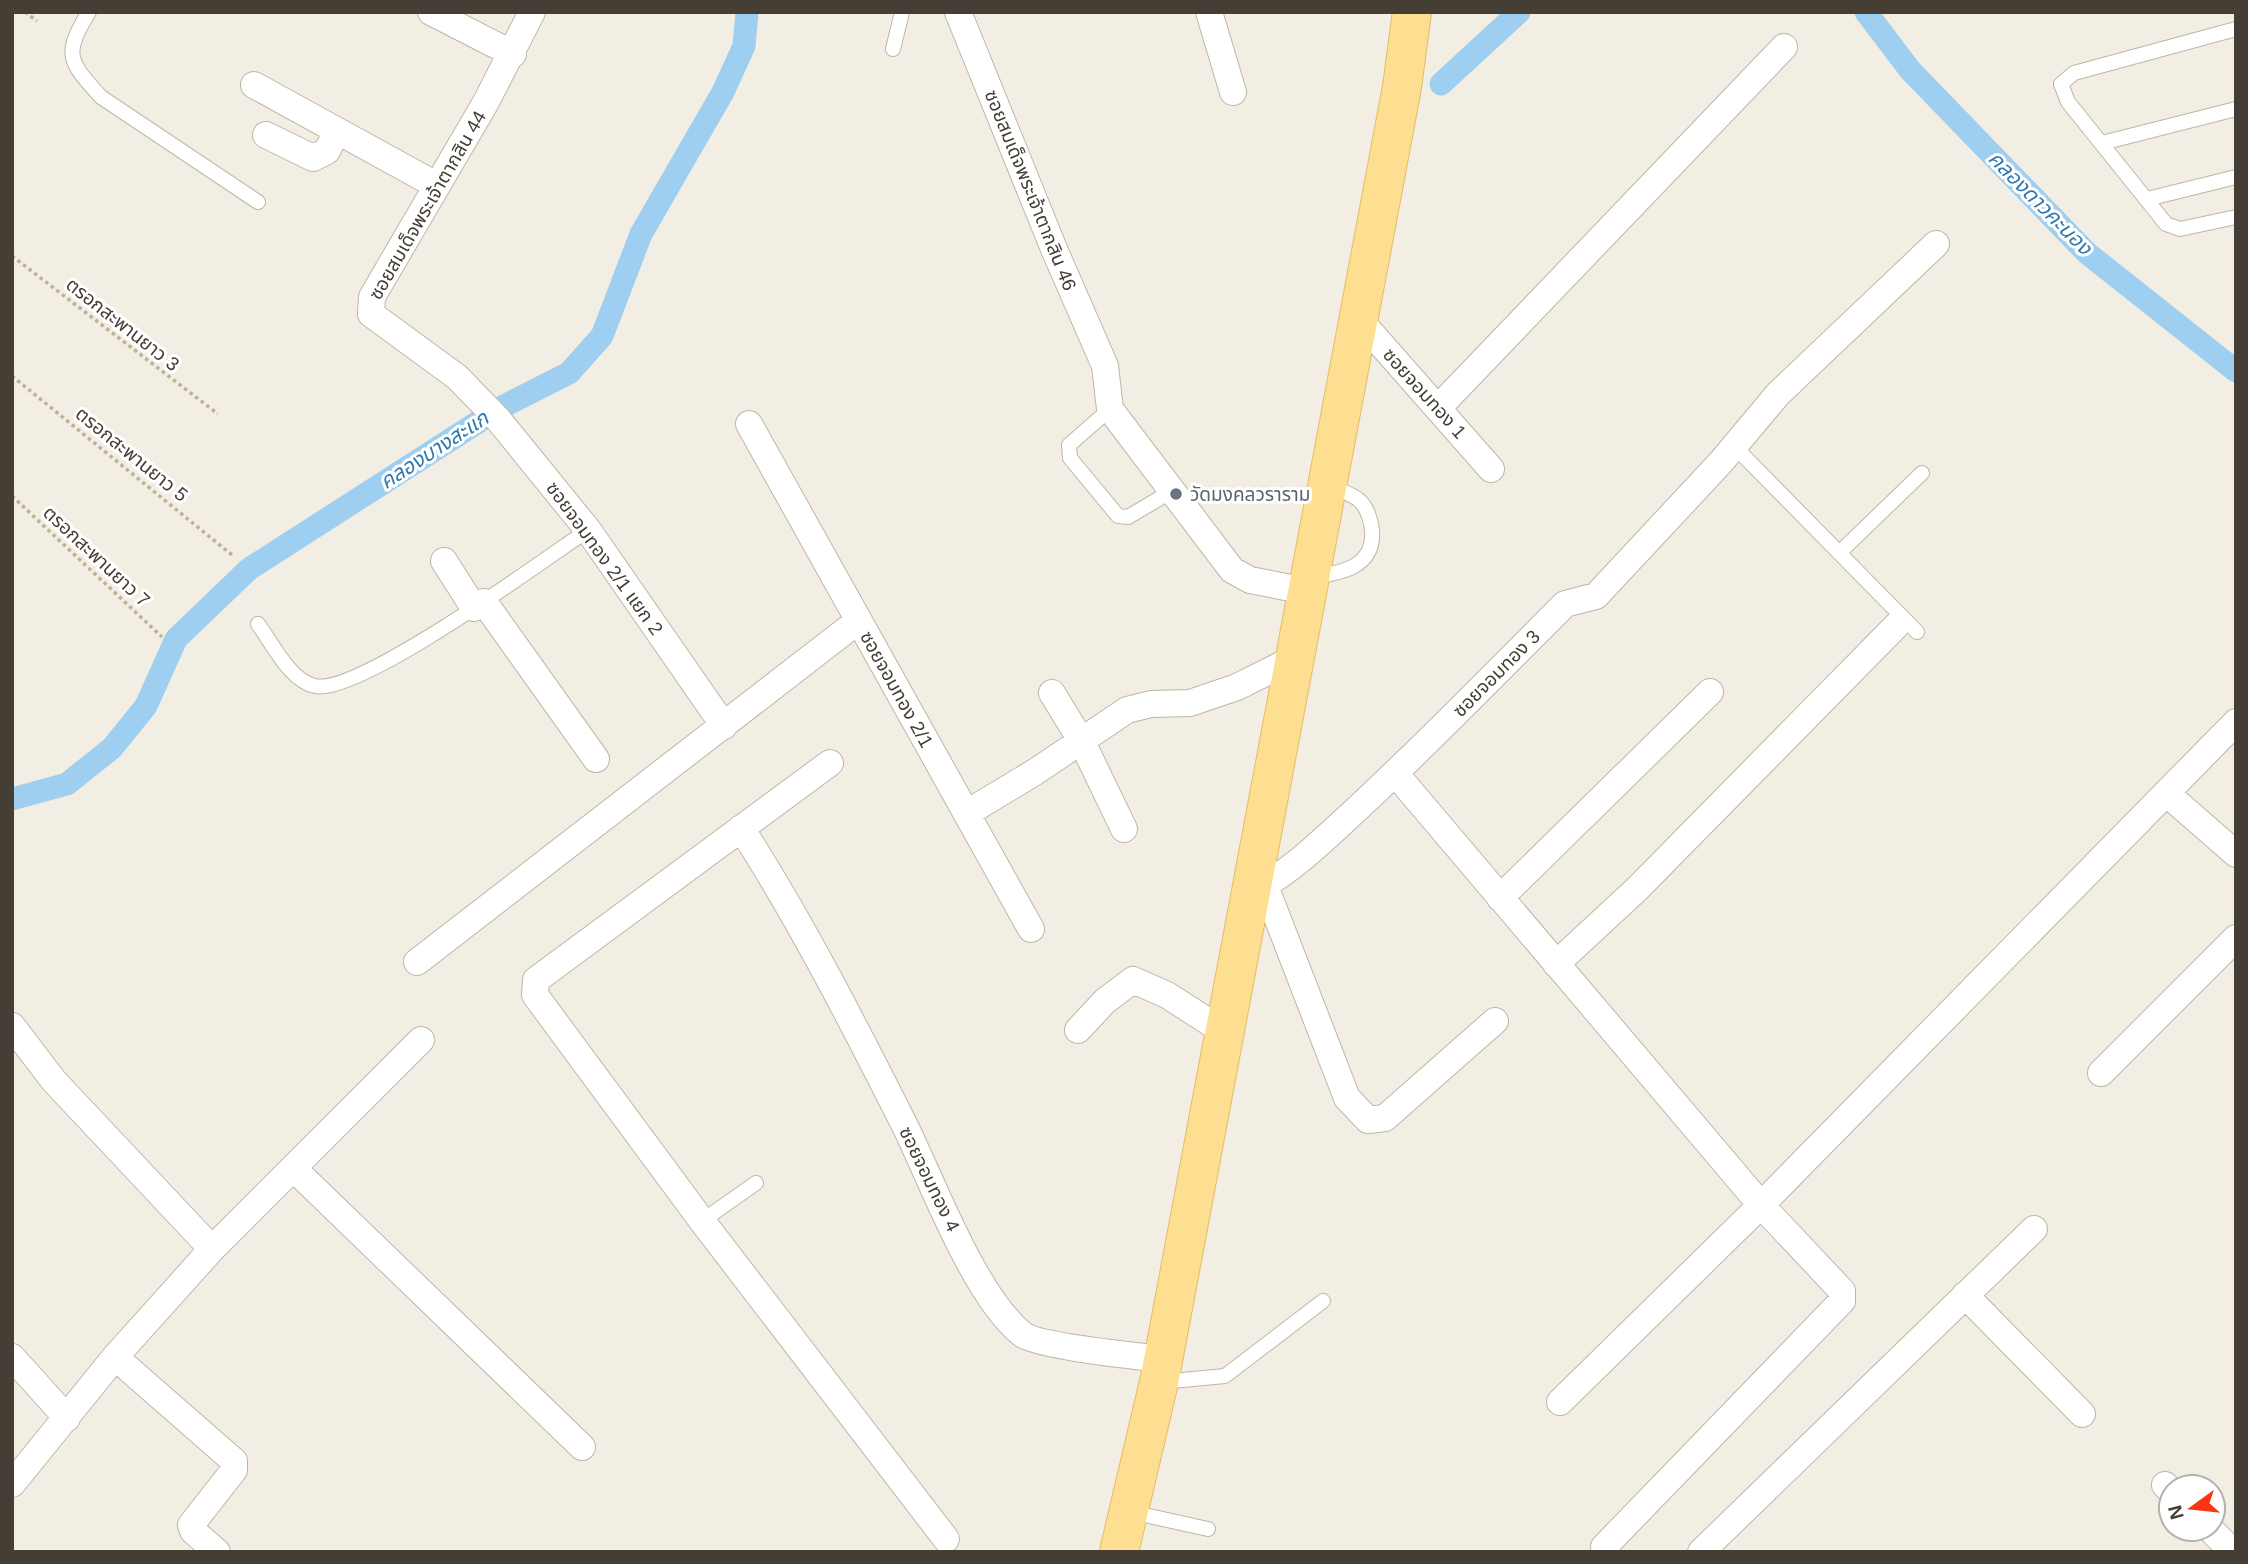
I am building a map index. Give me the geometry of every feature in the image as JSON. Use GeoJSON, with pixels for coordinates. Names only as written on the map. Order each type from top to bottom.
{"type":"FeatureCollection","features":[{"type":"Feature","properties":{"kind":"main road"},"geometry":{"type":"LineString","coordinates":[[1119,1552],[1126,1511],[1161,1371],[1223,1031],[1257,890],[1307,584],[1329,484],[1402,87],[1412,12]]}},
{"type":"Feature","properties":{"kind":"street"},"geometry":{"type":"LineString","coordinates":[[431,12],[513,54]]}},
{"type":"Feature","properties":{"kind":"street","name":"ซอยสมเด็จพระเจ้าตากสิน 44"},"geometry":{"type":"LineString","coordinates":[[479,397],[457,377],[371,314],[372,298],[513,54],[532,12]]}},
{"type":"Feature","properties":{"kind":"street","name":"ซอยสมเด็จพระเจ้าตากสิน 46"},"geometry":{"type":"LineString","coordinates":[[958,12],[1054,249],[1105,366],[1110,410]]}},
{"type":"Feature","properties":{"kind":"street"},"geometry":{"type":"LineString","coordinates":[[1212,13],[1233,92]]}},
{"type":"Feature","properties":{"kind":"street"},"geometry":{"type":"LineString","coordinates":[[1438,408],[1784,47]]}},
{"type":"Feature","properties":{"kind":"street"},"geometry":{"type":"LineString","coordinates":[[254,85],[436,185]]}},
{"type":"Feature","properties":{"kind":"street"},"geometry":{"type":"LineString","coordinates":[[266,135],[313,158],[327,150],[338,131]]}},
{"type":"Feature","properties":{"kind":"street","name":"ซอยจอมทอง 3"},"geometry":{"type":"LineString","coordinates":[[1257,890],[1308,853],[1395,773],[1565,604],[1596,596],[1734,446],[1778,394],[1936,244]]}},
{"type":"Feature","properties":{"kind":"street","name":"ซอยจอมทอง 1"},"geometry":{"type":"LineString","coordinates":[[1358,318],[1491,469]]}},
{"type":"Feature","properties":{"kind":"street","name":"ซอยจอมทอง 2/1 แยก 2"},"geometry":{"type":"LineString","coordinates":[[479,397],[588,530],[723,726]]}},
{"type":"Feature","properties":{"kind":"street"},"geometry":{"type":"LineString","coordinates":[[1110,410],[1232,570],[1250,580],[1307,584]]}},
{"type":"Feature","properties":{"kind":"street"},"geometry":{"type":"LineString","coordinates":[[749,424],[858,621]]}},
{"type":"Feature","properties":{"kind":"street"},"geometry":{"type":"LineString","coordinates":[[444,561],[596,759]]}},
{"type":"Feature","properties":{"kind":"street","name":"ซอยจอมทอง 2/1"},"geometry":{"type":"LineString","coordinates":[[417,962],[858,621],[1031,929]]}},
{"type":"Feature","properties":{"kind":"street"},"geometry":{"type":"LineString","coordinates":[[1556,964],[1907,629]]}},
{"type":"Feature","properties":{"kind":"street"},"geometry":{"type":"LineString","coordinates":[[967,813],[1082,742],[1127,710],[1151,704],[1190,703],[1237,687],[1295,657]]}},
{"type":"Feature","properties":{"kind":"street"},"geometry":{"type":"LineString","coordinates":[[1500,898],[1710,692]]}},
{"type":"Feature","properties":{"kind":"street"},"geometry":{"type":"LineString","coordinates":[[1052,693],[1082,742],[1124,829]]}},
{"type":"Feature","properties":{"kind":"street"},"geometry":{"type":"LineString","coordinates":[[1560,1402],[1761,1205],[2236,722]]}},
{"type":"Feature","properties":{"kind":"street"},"geometry":{"type":"LineString","coordinates":[[830,763],[536,979],[533,987],[535,995],[702,1221],[946,1539]]}},
{"type":"Feature","properties":{"kind":"street"},"geometry":{"type":"LineString","coordinates":[[1395,773],[1761,1205],[1842,1291],[1842,1301],[1604,1547]]}},
{"type":"Feature","properties":{"kind":"street"},"geometry":{"type":"LineString","coordinates":[[2166,793],[2236,854]]}},
{"type":"Feature","properties":{"kind":"street","name":"ซอยจอมทอง 4"},"geometry":{"type":"LineString","coordinates":[[741,828],[782,891],[904,1125],[982,1286],[1023,1335],[1161,1371]]}},
{"type":"Feature","properties":{"kind":"street"},"geometry":{"type":"LineString","coordinates":[[1257,890],[1347,1098],[1368,1120],[1385,1118],[1495,1021]]}},
{"type":"Feature","properties":{"kind":"street"},"geometry":{"type":"LineString","coordinates":[[2101,1073],[2236,937]]}},
{"type":"Feature","properties":{"kind":"street"},"geometry":{"type":"LineString","coordinates":[[1079,1030],[1105,1001],[1133,980],[1167,995],[1223,1031]]}},
{"type":"Feature","properties":{"kind":"street"},"geometry":{"type":"LineString","coordinates":[[12,1026],[54,1081],[212,1249]]}},
{"type":"Feature","properties":{"kind":"street"},"geometry":{"type":"LineString","coordinates":[[12,1484],[115,1357],[212,1249],[421,1040]]}},
{"type":"Feature","properties":{"kind":"street"},"geometry":{"type":"LineString","coordinates":[[293,1168],[582,1447]]}},
{"type":"Feature","properties":{"kind":"street"},"geometry":{"type":"LineString","coordinates":[[1704,1551],[2034,1229]]}},
{"type":"Feature","properties":{"kind":"street"},"geometry":{"type":"LineString","coordinates":[[1965,1296],[2082,1413]]}},
{"type":"Feature","properties":{"kind":"street"},"geometry":{"type":"LineString","coordinates":[[12,1357],[67,1418]]}},
{"type":"Feature","properties":{"kind":"street"},"geometry":{"type":"LineString","coordinates":[[115,1357],[234,1461],[234,1470],[191,1525],[217,1552]]}},
{"type":"Feature","properties":{"kind":"lane"},"geometry":{"type":"LineString","coordinates":[[89,12],[72,41],[73,58],[83,77],[101,97],[258,202]]}},
{"type":"Feature","properties":{"kind":"lane"},"geometry":{"type":"LineString","coordinates":[[893,49],[902,12]]}},
{"type":"Feature","properties":{"kind":"lane"},"geometry":{"type":"LineString","coordinates":[[2236,29],[2074,73],[2060,84],[2068,102],[2166,224],[2180,229],[2236,217]]}},
{"type":"Feature","properties":{"kind":"lane"},"geometry":{"type":"LineString","coordinates":[[2102,143],[2236,109]]}},
{"type":"Feature","properties":{"kind":"lane"},"geometry":{"type":"LineString","coordinates":[[2147,199],[2236,177]]}},
{"type":"Feature","properties":{"kind":"lane"},"geometry":{"type":"LineString","coordinates":[[1110,410],[1069,444],[1070,458],[1118,516],[1128,517],[1172,491]]}},
{"type":"Feature","properties":{"kind":"lane"},"geometry":{"type":"LineString","coordinates":[[1734,446],[1839,553],[1907,629]]}},
{"type":"Feature","properties":{"kind":"lane"},"geometry":{"type":"LineString","coordinates":[[1839,553],[1922,473]]}},
{"type":"Feature","properties":{"kind":"lane"},"geometry":{"type":"LineString","coordinates":[[1307,584],[1357,566],[1367,556],[1373,542],[1372,525],[1361,501],[1329,484]]}},
{"type":"Feature","properties":{"kind":"lane"},"geometry":{"type":"LineString","coordinates":[[258,624],[296,676],[315,686],[351,681],[479,605],[588,530]]}},
{"type":"Feature","properties":{"kind":"lane"},"geometry":{"type":"LineString","coordinates":[[702,1221],[756,1183]]}},
{"type":"Feature","properties":{"kind":"lane"},"geometry":{"type":"LineString","coordinates":[[1161,1371],[1225,1376],[1323,1301]]}},
{"type":"Feature","properties":{"kind":"lane"},"geometry":{"type":"LineString","coordinates":[[1126,1511],[1208,1529]]}},
{"type":"Feature","properties":{"kind":"path"},"geometry":{"type":"LineString","coordinates":[[25,12],[37,21]]}},
{"type":"Feature","properties":{"kind":"path","name":"ตรอกสะพานยาว 3"},"geometry":{"type":"LineString","coordinates":[[12,256],[218,414]]}},
{"type":"Feature","properties":{"kind":"path","name":"ตรอกสะพานยาว 5"},"geometry":{"type":"LineString","coordinates":[[12,376],[232,555]]}},
{"type":"Feature","properties":{"kind":"path","name":"ตรอกสะพานยาว 7"},"geometry":{"type":"LineString","coordinates":[[12,496],[162,636]]}},
{"type":"Feature","properties":{"kind":"waterway","name":"คลองบางสะแก"},"geometry":{"type":"LineString","coordinates":[[12,799],[67,784],[112,748],[146,706],[176,639],[249,569],[500,408],[569,373],[602,336],[641,234],[723,92],[744,46],[747,12]]}},
{"type":"Feature","properties":{"kind":"waterway"},"geometry":{"type":"LineString","coordinates":[[1441,84],[1519,12]]}},
{"type":"Feature","properties":{"kind":"waterway","name":"คลองดาวคะนอง"},"geometry":{"type":"LineString","coordinates":[[1866,12],[1910,70],[2087,253],[2236,371]]}},
{"type":"Feature","properties":{"kind":"place","name":"วัดมงคลวราราม"},"geometry":{"type":"Point","coordinates":[1176,494]}}]}
